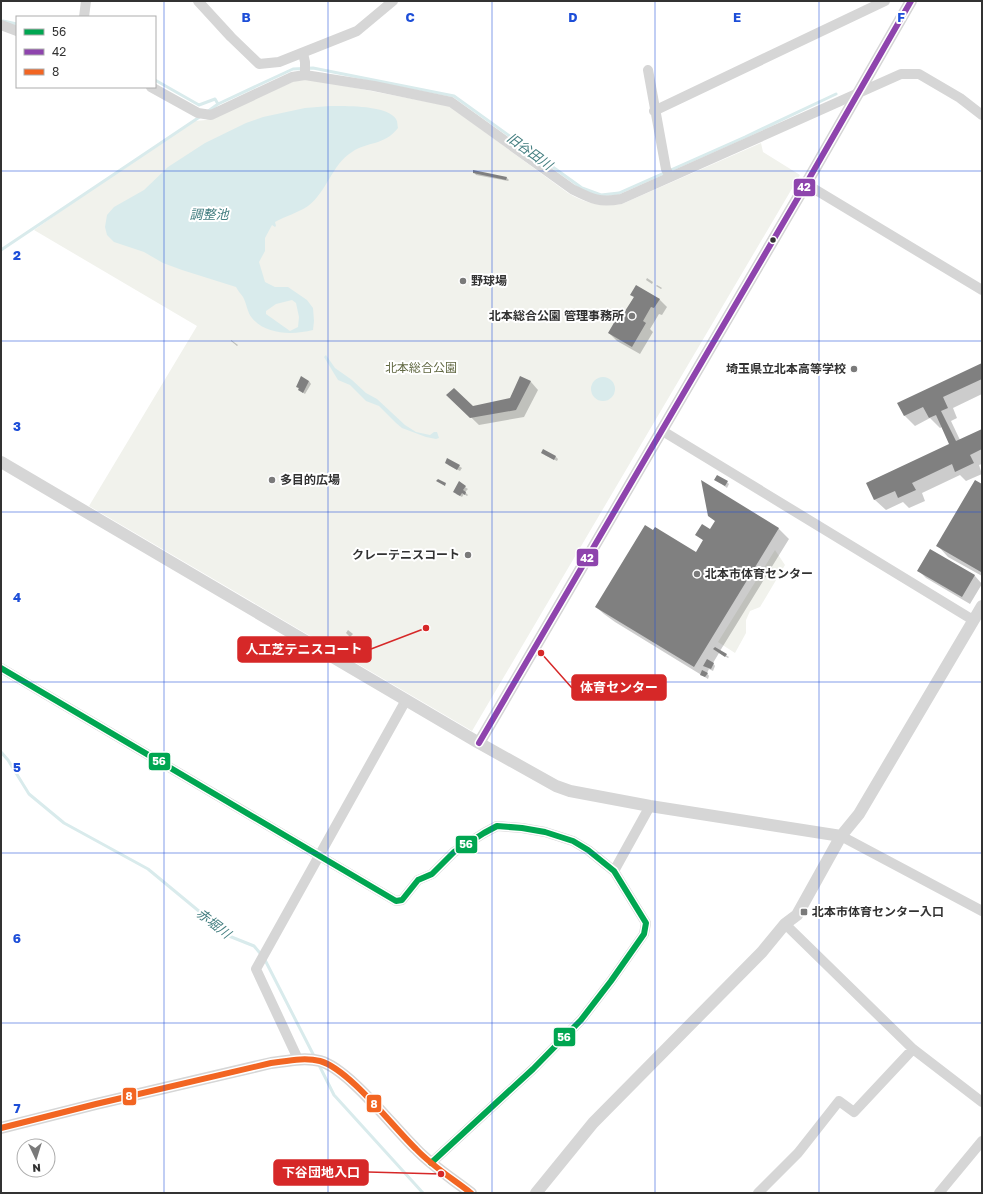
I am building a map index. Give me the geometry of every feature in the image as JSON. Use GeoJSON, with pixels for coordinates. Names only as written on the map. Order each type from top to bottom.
{"type":"FeatureCollection","features":[{"type":"Feature","properties":{"kind":"street"},"geometry":{"type":"LineString","coordinates":[[84,16],[86,1]]}},
{"type":"Feature","properties":{"kind":"street"},"geometry":{"type":"LineString","coordinates":[[198,1],[231,37],[259,64],[279,62],[305,65],[374,86],[451,102],[572,189],[593,199],[607,201],[621,199],[901,74],[919,74],[960,98],[982,115]]}},
{"type":"Feature","properties":{"kind":"street"},"geometry":{"type":"LineString","coordinates":[[153,88],[198,113],[211,115],[292,77],[305,65],[357,31],[394,1]]}},
{"type":"Feature","properties":{"kind":"street"},"geometry":{"type":"LineString","coordinates":[[654,111],[885,1]]}},
{"type":"Feature","properties":{"kind":"street"},"geometry":{"type":"LineString","coordinates":[[478,743],[806,184],[911,1]]}},
{"type":"Feature","properties":{"kind":"street"},"geometry":{"type":"LineString","coordinates":[[1,26],[16,31]]}},
{"type":"Feature","properties":{"kind":"street"},"geometry":{"type":"LineString","coordinates":[[648,70],[654,111],[666,169],[670,177]]}},
{"type":"Feature","properties":{"kind":"street"},"geometry":{"type":"LineString","coordinates":[[806,184],[982,290]]}},
{"type":"Feature","properties":{"kind":"street"},"geometry":{"type":"LineString","coordinates":[[661,430],[973,620]]}},
{"type":"Feature","properties":{"kind":"street"},"geometry":{"type":"LineString","coordinates":[[1,462],[478,743],[556,786],[570,791],[650,806],[841,836],[982,911]]}},
{"type":"Feature","properties":{"kind":"street"},"geometry":{"type":"LineString","coordinates":[[536,1193],[593,1123],[762,952],[785,924],[797,915],[841,836],[859,814],[982,606]]}},
{"type":"Feature","properties":{"kind":"street"},"geometry":{"type":"LineString","coordinates":[[1,668],[396,902],[402,900],[418,880],[432,874],[454,852],[497,826],[545,832],[573,841],[588,850],[614,871],[646,923],[644,934],[581,1020],[533,1069],[431,1163]]}},
{"type":"Feature","properties":{"kind":"street"},"geometry":{"type":"LineString","coordinates":[[298,1059],[256,969],[406,700]]}},
{"type":"Feature","properties":{"kind":"street"},"geometry":{"type":"LineString","coordinates":[[614,871],[650,806]]}},
{"type":"Feature","properties":{"kind":"street"},"geometry":{"type":"LineString","coordinates":[[785,924],[913,1049],[982,1102]]}},
{"type":"Feature","properties":{"kind":"street"},"geometry":{"type":"LineString","coordinates":[[758,1193],[798,1153],[839,1101],[854,1112],[913,1049]]}},
{"type":"Feature","properties":{"kind":"street"},"geometry":{"type":"LineString","coordinates":[[1,1128],[271,1063],[298,1059],[320,1061],[336,1068],[356,1085],[417,1150],[431,1163],[471,1193]]}},
{"type":"Feature","properties":{"kind":"street"},"geometry":{"type":"LineString","coordinates":[[939,1193],[982,1141]]}},
{"type":"Feature","properties":{"kind":"green space","name":"北本総合公園"},"geometry":{"type":"Polygon","coordinates":[[[309,79],[449,106],[568,193],[588,202],[622,204],[761,143],[763,152],[800,175],[472,731],[89,506],[197,326],[34,230],[107,179],[195,121],[206,120],[297,80],[309,79]]]}},
{"type":"Feature","properties":{"kind":"green space"},"geometry":{"type":"Polygon","coordinates":[[[775,550],[785,565],[760,607],[750,611],[746,620],[746,633],[735,653],[718,642],[775,550]]]}},
{"type":"Feature","properties":{"kind":"water","name":"調整池"},"geometry":{"type":"Polygon","coordinates":[[[330,106],[366,107],[391,114],[397,120],[398,128],[393,134],[382,141],[364,146],[345,157],[315,200],[296,213],[275,222],[276,226],[275,227],[272,225],[265,238],[265,251],[259,262],[265,282],[275,287],[288,287],[307,300],[313,308],[313,330],[289,333],[272,331],[265,328],[258,324],[250,316],[243,297],[236,287],[163,263],[144,252],[114,242],[107,235],[105,227],[107,215],[114,207],[144,190],[168,167],[205,143],[246,123],[263,117],[305,108],[330,106]],[[292,300],[276,304],[266,311],[266,314],[290,331],[298,327],[299,317],[296,303],[292,300]]]}},
{"type":"Feature","properties":{"kind":"water"},"geometry":{"type":"Polygon","coordinates":[[[326,355],[335,368],[352,380],[366,393],[377,399],[405,425],[416,432],[430,435],[437,432],[439,438],[436,439],[426,437],[402,428],[379,406],[366,401],[350,385],[338,380],[324,357],[326,355]]]}},
{"type":"Feature","properties":{"kind":"water"},"geometry":{"type":"Polygon","coordinates":[[[603,377],[611,381],[615,389],[611,397],[603,401],[595,397],[591,389],[595,381],[603,377]]]}},
{"type":"Feature","properties":{"kind":"building"},"geometry":{"type":"Polygon","coordinates":[[[473,170],[507,177],[506,180],[473,173],[473,170]]]}},
{"type":"Feature","properties":{"kind":"building","name":"北本総合公園 管理事務所"},"geometry":{"type":"Polygon","coordinates":[[[636,285],[660,299],[654,308],[651,307],[643,321],[646,323],[632,347],[608,333],[622,309],[625,311],[634,297],[630,295],[636,285]]]}},
{"type":"Feature","properties":{"kind":"building"},"geometry":{"type":"Polygon","coordinates":[[[612,309],[616,311],[612,316],[609,314],[612,309]]]}},
{"type":"Feature","properties":{"kind":"building"},"geometry":{"type":"Polygon","coordinates":[[[982,363],[982,379],[943,397],[948,408],[941,411],[956,441],[982,429],[982,449],[970,455],[974,463],[955,472],[952,464],[912,483],[916,490],[898,498],[895,491],[874,500],[866,483],[949,444],[936,415],[929,418],[923,407],[904,416],[897,403],[982,363]]]}},
{"type":"Feature","properties":{"kind":"building"},"geometry":{"type":"Polygon","coordinates":[[[301,376],[309,381],[303,393],[296,387],[301,376]]]}},
{"type":"Feature","properties":{"kind":"building"},"geometry":{"type":"Polygon","coordinates":[[[520,376],[531,381],[516,410],[470,418],[446,395],[454,388],[473,406],[510,398],[520,376]]]}},
{"type":"Feature","properties":{"kind":"building"},"geometry":{"type":"Polygon","coordinates":[[[543,449],[556,456],[554,460],[541,453],[543,449]]]}},
{"type":"Feature","properties":{"kind":"building"},"geometry":{"type":"Polygon","coordinates":[[[447,458],[460,465],[457,470],[445,463],[447,458]]]}},
{"type":"Feature","properties":{"kind":"building"},"geometry":{"type":"Polygon","coordinates":[[[717,475],[728,481],[725,486],[714,480],[717,475]]]}},
{"type":"Feature","properties":{"kind":"building"},"geometry":{"type":"Polygon","coordinates":[[[438,479],[446,483],[445,486],[436,481],[438,479]]]}},
{"type":"Feature","properties":{"kind":"building"},"geometry":{"type":"Polygon","coordinates":[[[701,480],[779,528],[694,667],[595,607],[645,525],[653,530],[655,527],[696,552],[703,540],[695,535],[702,524],[710,529],[715,521],[708,516],[701,480]]]}},
{"type":"Feature","properties":{"kind":"building"},"geometry":{"type":"Polygon","coordinates":[[[975,480],[982,484],[981,572],[936,546],[975,480]]]}},
{"type":"Feature","properties":{"kind":"building"},"geometry":{"type":"Polygon","coordinates":[[[459,481],[466,486],[463,490],[466,492],[465,495],[462,493],[460,496],[453,492],[459,481]]]}},
{"type":"Feature","properties":{"kind":"building"},"geometry":{"type":"Polygon","coordinates":[[[930,549],[975,575],[962,597],[917,571],[930,549]]]}},
{"type":"Feature","properties":{"kind":"building"},"geometry":{"type":"Polygon","coordinates":[[[715,647],[727,654],[725,657],[713,649],[715,647]]]}},
{"type":"Feature","properties":{"kind":"building"},"geometry":{"type":"Polygon","coordinates":[[[707,659],[714,663],[711,669],[703,666],[707,659]]]}},
{"type":"Feature","properties":{"kind":"building"},"geometry":{"type":"Polygon","coordinates":[[[702,670],[708,673],[705,677],[700,675],[702,670]]]}},
{"type":"Feature","properties":{"kind":"waterway"},"geometry":{"type":"LineString","coordinates":[[3,21],[16,24]]}},
{"type":"Feature","properties":{"kind":"waterway","name":"旧谷田川"},"geometry":{"type":"LineString","coordinates":[[207,112],[218,104],[293,69],[313,68],[454,96],[582,188],[601,195],[619,193],[745,137],[836,94]]}},
{"type":"Feature","properties":{"kind":"waterway"},"geometry":{"type":"LineString","coordinates":[[156,81],[199,105],[215,99],[218,104]]}},
{"type":"Feature","properties":{"kind":"waterway"},"geometry":{"type":"LineString","coordinates":[[1,250],[201,116]]}},
{"type":"Feature","properties":{"kind":"waterway","name":"赤堀川"},"geometry":{"type":"LineString","coordinates":[[1,752],[8,760],[29,794],[64,823],[148,869],[229,936],[254,946],[264,958],[314,1056]]}},
{"type":"Feature","properties":{"kind":"waterway","name":"赤堀川"},"geometry":{"type":"LineString","coordinates":[[319,1065],[334,1095],[423,1193]]}},
{"type":"Feature","properties":{"kind":"transit line","name":"42"},"geometry":{"type":"LineString","coordinates":[[479,743],[806,184],[911,1]]}},
{"type":"Feature","properties":{"kind":"transit line","name":"56"},"geometry":{"type":"LineString","coordinates":[[1,668],[396,901],[402,900],[418,880],[432,874],[454,852],[497,826],[545,832],[573,841],[588,850],[614,871],[646,923],[644,934],[581,1020],[533,1069],[431,1163]]}},
{"type":"Feature","properties":{"kind":"transit line","name":"8"},"geometry":{"type":"LineString","coordinates":[[1,1128],[271,1063],[308,1059],[320,1061],[332,1066],[344,1075],[422,1155],[471,1193]]}},
{"type":"Feature","properties":{"kind":"place","name":"野球場"},"geometry":{"type":"Point","coordinates":[463,281]}},
{"type":"Feature","properties":{"kind":"place","name":"北本総合公園 管理事務所"},"geometry":{"type":"Point","coordinates":[632,316]}},
{"type":"Feature","properties":{"kind":"place","name":"埼玉県立北本高等学校"},"geometry":{"type":"Point","coordinates":[854,369]}},
{"type":"Feature","properties":{"kind":"place","name":"多目的広場"},"geometry":{"type":"Point","coordinates":[272,480]}},
{"type":"Feature","properties":{"kind":"place","name":"クレーテニスコート"},"geometry":{"type":"Point","coordinates":[468,555]}},
{"type":"Feature","properties":{"kind":"place","name":"北本市体育センター"},"geometry":{"type":"Point","coordinates":[697,574]}},
{"type":"Feature","properties":{"kind":"place","name":"人工芝テニスコート"},"geometry":{"type":"Point","coordinates":[426,628]}},
{"type":"Feature","properties":{"kind":"place","name":"体育センター"},"geometry":{"type":"Point","coordinates":[541,653]}},
{"type":"Feature","properties":{"kind":"place","name":"北本市体育センター入口"},"geometry":{"type":"Point","coordinates":[804,912]}},
{"type":"Feature","properties":{"kind":"place","name":"下谷団地入口"},"geometry":{"type":"Point","coordinates":[441,1174]}}]}
